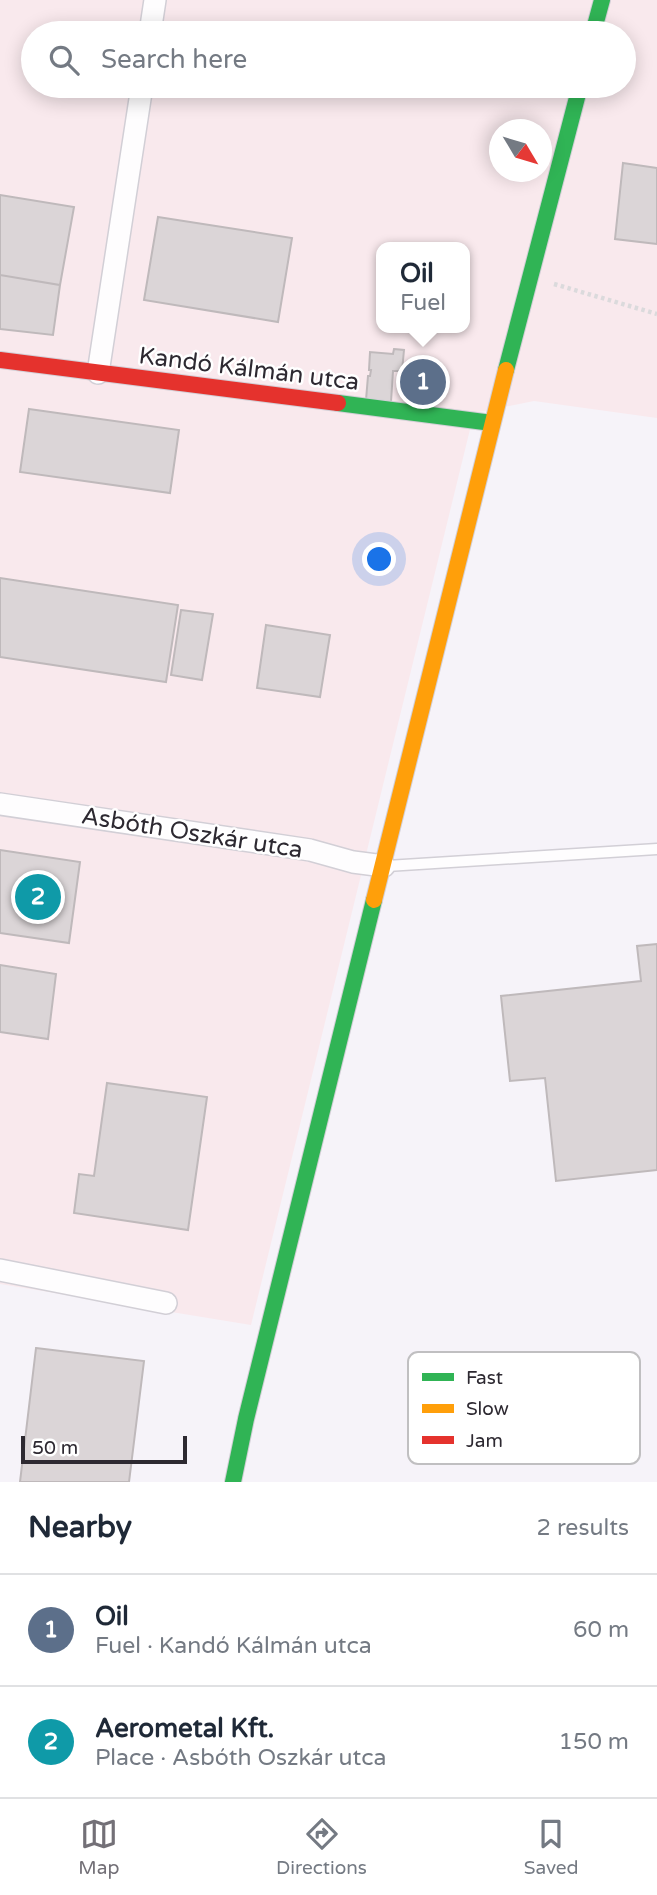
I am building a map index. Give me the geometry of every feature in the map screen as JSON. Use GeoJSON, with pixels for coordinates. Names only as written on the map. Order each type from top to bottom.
{"type":"FeatureCollection","features":[{"type":"Feature","properties":{"kind":"main road"},"geometry":{"type":"LineString","coordinates":[[596,21],[602,0]]}},
{"type":"Feature","properties":{"kind":"main road"},"geometry":{"type":"LineString","coordinates":[[233,1482],[252,1392],[492,423],[577,98]]}},
{"type":"Feature","properties":{"kind":"main road","name":"Kandó Kálmán utca"},"geometry":{"type":"LineString","coordinates":[[0,360],[492,423]]}},
{"type":"Feature","properties":{"kind":"street"},"geometry":{"type":"LineString","coordinates":[[152,21],[155,0]]}},
{"type":"Feature","properties":{"kind":"street"},"geometry":{"type":"LineString","coordinates":[[98,373],[140,98]]}},
{"type":"Feature","properties":{"kind":"street","name":"Asbóth Oszkár utca"},"geometry":{"type":"LineString","coordinates":[[0,804],[310,850],[353,862],[384,866]]}},
{"type":"Feature","properties":{"kind":"street"},"geometry":{"type":"LineString","coordinates":[[0,1270],[166,1303]]}},
{"type":"Feature","properties":{"kind":"lane"},"geometry":{"type":"LineString","coordinates":[[384,866],[657,849]]}},
{"type":"Feature","properties":{"kind":"path"},"geometry":{"type":"LineString","coordinates":[[529,279],[564,285],[657,314]]}},
{"type":"Feature","properties":{"kind":"shaded area"},"geometry":{"type":"Polygon","coordinates":[[[0,0],[657,0],[657,418],[534,401],[474,413],[251,1325],[0,1284],[0,0]]]}},
{"type":"Feature","properties":{"kind":"building"},"geometry":{"type":"Polygon","coordinates":[[[623,163],[657,168],[657,244],[615,239],[623,163]]]}},
{"type":"Feature","properties":{"kind":"building"},"geometry":{"type":"Polygon","coordinates":[[[0,195],[74,207],[60,285],[0,275],[0,195]]]}},
{"type":"Feature","properties":{"kind":"building"},"geometry":{"type":"Polygon","coordinates":[[[158,217],[292,238],[278,322],[144,300],[158,217]]]}},
{"type":"Feature","properties":{"kind":"building"},"geometry":{"type":"Polygon","coordinates":[[[0,275],[60,285],[53,335],[0,329],[0,275]]]}},
{"type":"Feature","properties":{"kind":"building"},"geometry":{"type":"Polygon","coordinates":[[[394,349],[404,350],[402,371],[393,371],[391,402],[366,400],[371,370],[370,352],[393,354],[394,349]]]}},
{"type":"Feature","properties":{"kind":"building"},"geometry":{"type":"Polygon","coordinates":[[[416,376],[432,381],[429,388],[414,384],[416,376]]]}},
{"type":"Feature","properties":{"kind":"building"},"geometry":{"type":"Polygon","coordinates":[[[29,409],[179,430],[170,493],[20,472],[29,409]]]}},
{"type":"Feature","properties":{"kind":"building"},"geometry":{"type":"Polygon","coordinates":[[[0,578],[178,605],[166,682],[0,657],[0,578]]]}},
{"type":"Feature","properties":{"kind":"building"},"geometry":{"type":"Polygon","coordinates":[[[181,610],[213,614],[202,680],[171,675],[181,610]]]}},
{"type":"Feature","properties":{"kind":"building"},"geometry":{"type":"Polygon","coordinates":[[[266,625],[330,635],[320,697],[257,688],[266,625]]]}},
{"type":"Feature","properties":{"kind":"building"},"geometry":{"type":"Polygon","coordinates":[[[0,850],[80,862],[69,943],[0,933],[0,850]]]}},
{"type":"Feature","properties":{"kind":"building"},"geometry":{"type":"Polygon","coordinates":[[[657,944],[657,1170],[556,1181],[545,1078],[510,1081],[501,996],[641,981],[637,946],[657,944]]]}},
{"type":"Feature","properties":{"kind":"building"},"geometry":{"type":"Polygon","coordinates":[[[0,965],[56,974],[48,1039],[0,1032],[0,965]]]}},
{"type":"Feature","properties":{"kind":"building"},"geometry":{"type":"Polygon","coordinates":[[[107,1083],[207,1097],[188,1230],[74,1213],[79,1174],[94,1176],[107,1083]]]}},
{"type":"Feature","properties":{"kind":"building"},"geometry":{"type":"Polygon","coordinates":[[[36,1348],[144,1361],[129,1482],[20,1482],[36,1348]]]}},
{"type":"Feature","properties":{"kind":"traffic: fast"},"geometry":{"type":"LineString","coordinates":[[596,21],[602,0]]}},
{"type":"Feature","properties":{"kind":"traffic: fast"},"geometry":{"type":"LineString","coordinates":[[506,370],[577,98]]}},
{"type":"Feature","properties":{"kind":"traffic: fast"},"geometry":{"type":"LineString","coordinates":[[338,403],[492,423]]}},
{"type":"Feature","properties":{"kind":"traffic: fast"},"geometry":{"type":"LineString","coordinates":[[233,1482],[246,1419],[374,900]]}},
{"type":"Feature","properties":{"kind":"traffic: slow"},"geometry":{"type":"LineString","coordinates":[[374,900],[506,370]]}},
{"type":"Feature","properties":{"kind":"traffic: jam"},"geometry":{"type":"LineString","coordinates":[[0,360],[338,403]]}},
{"type":"Feature","properties":{"kind":"place","name":"Oil"},"geometry":{"type":"Point","coordinates":[423,382]}},
{"type":"Feature","properties":{"kind":"place","name":"Aerometal Kft."},"geometry":{"type":"Point","coordinates":[38,897]}}]}
